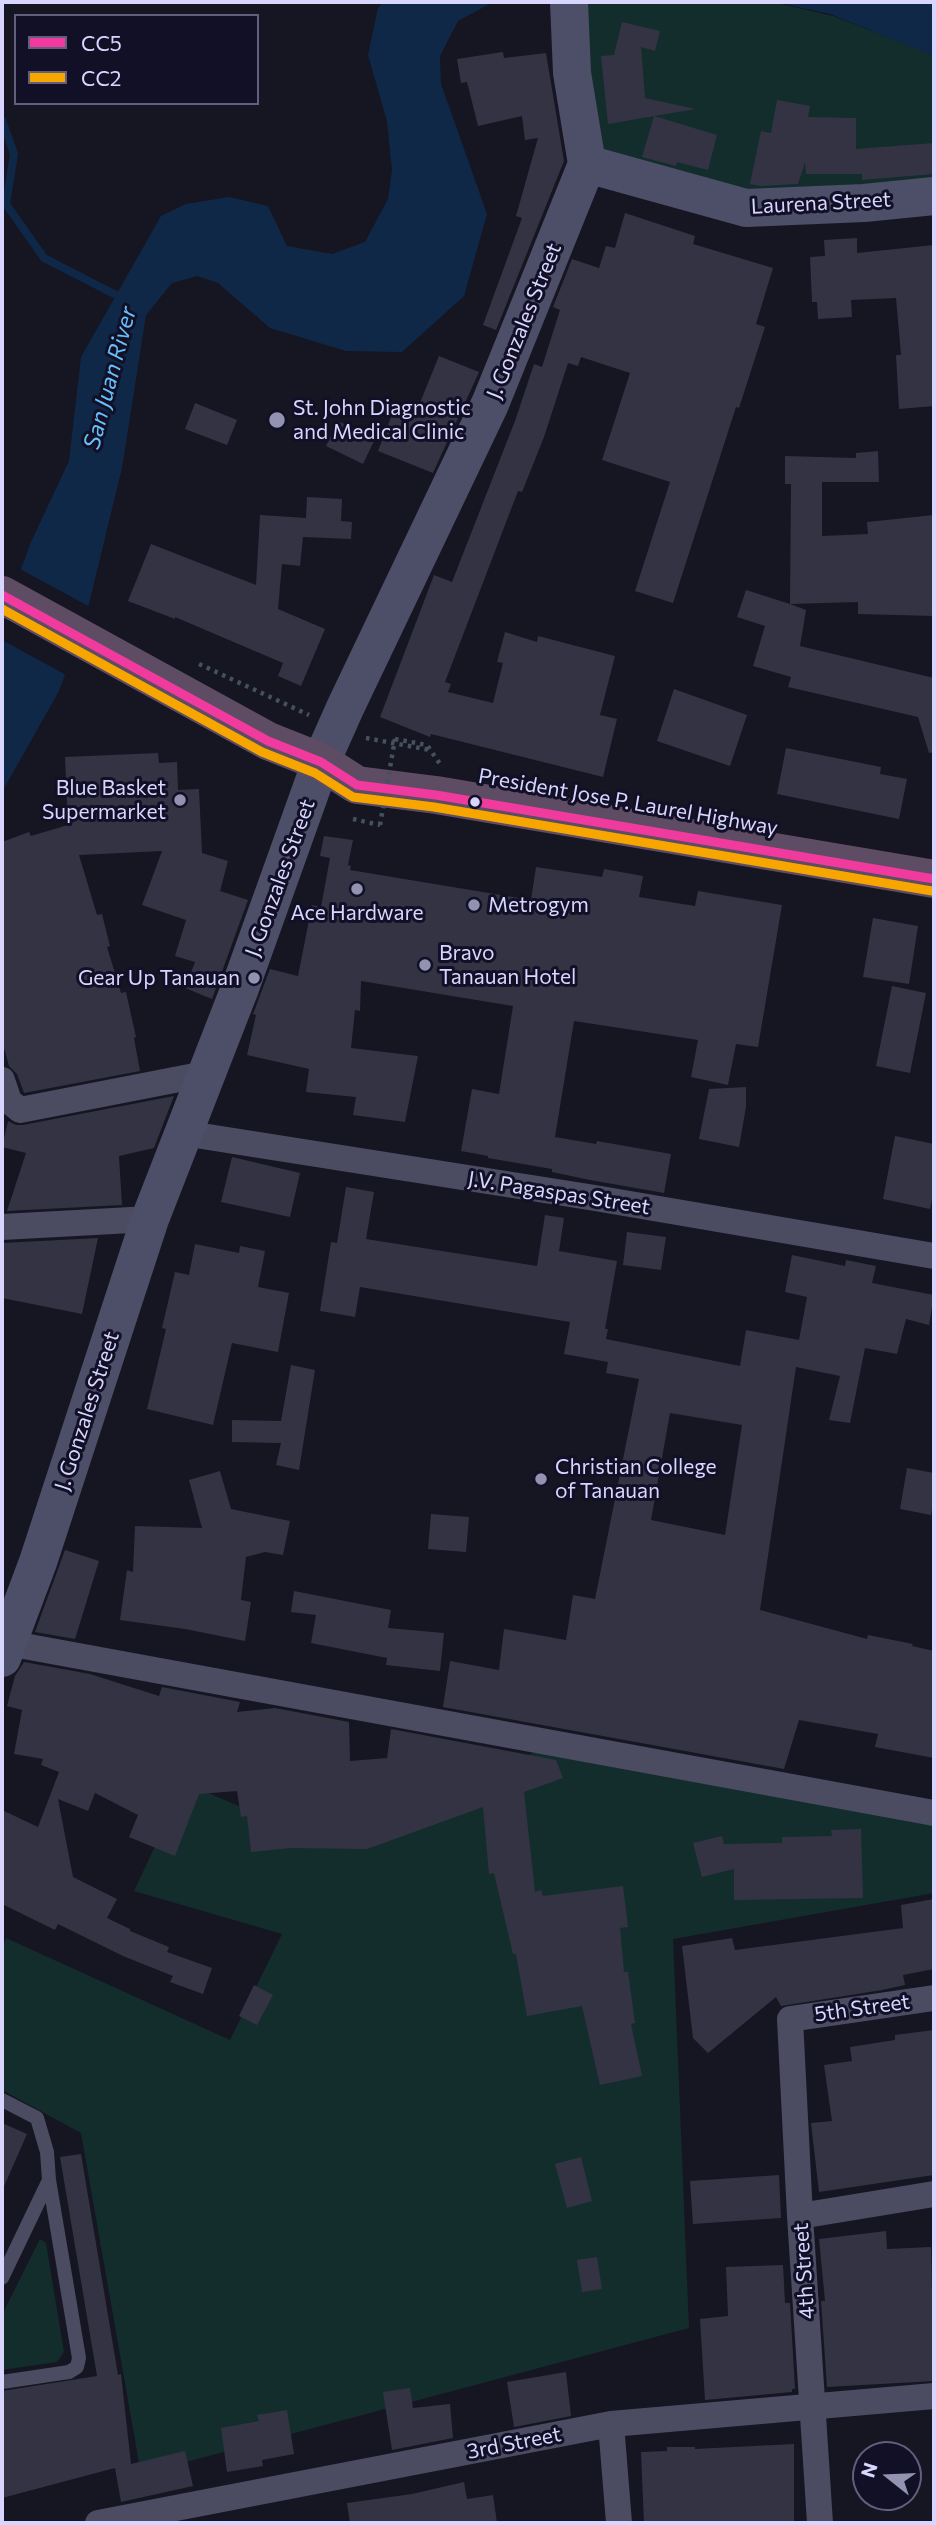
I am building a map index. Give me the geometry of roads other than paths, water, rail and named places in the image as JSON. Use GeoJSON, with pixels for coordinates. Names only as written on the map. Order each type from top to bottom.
{"type":"FeatureCollection","features":[{"type":"Feature","properties":{"kind":"highway","name":"President Jose P. Laurel Highway"},"geometry":{"type":"LineString","coordinates":[[2,595],[268,741],[321,762],[357,785],[436,795],[934,879]]}},
{"type":"Feature","properties":{"kind":"highway","name":"President Jose P. Laurel Highway"},"geometry":{"type":"LineString","coordinates":[[321,762],[359,758],[934,854]]}},
{"type":"Feature","properties":{"kind":"main road"},"geometry":{"type":"LineString","coordinates":[[569,2],[572,73],[587,164]]}},
{"type":"Feature","properties":{"kind":"main road","name":"Laurena Street"},"geometry":{"type":"LineString","coordinates":[[587,164],[746,208],[864,203],[934,196]]}},
{"type":"Feature","properties":{"kind":"main road","name":"J. Gonzales Street"},"geometry":{"type":"LineString","coordinates":[[4,1647],[38,1562],[150,1219],[240,988],[321,762],[350,696],[491,404],[587,164]]}},
{"type":"Feature","properties":{"kind":"street"},"geometry":{"type":"LineString","coordinates":[[2,1080],[9,1101],[20,1110],[205,1074]]}},
{"type":"Feature","properties":{"kind":"street","name":"J.V. Pagaspas Street"},"geometry":{"type":"LineString","coordinates":[[183,1133],[595,1198],[934,1256]]}},
{"type":"Feature","properties":{"kind":"street"},"geometry":{"type":"LineString","coordinates":[[2,1227],[150,1219]]}},
{"type":"Feature","properties":{"kind":"street"},"geometry":{"type":"LineString","coordinates":[[4,1647],[934,1813]]}},
{"type":"Feature","properties":{"kind":"street","name":"5th Street"},"geometry":{"type":"LineString","coordinates":[[790,2019],[934,1998]]}},
{"type":"Feature","properties":{"kind":"street","name":"4th Street"},"geometry":{"type":"LineString","coordinates":[[790,2019],[820,2523]]}},
{"type":"Feature","properties":{"kind":"street"},"geometry":{"type":"LineString","coordinates":[[800,2216],[934,2194]]}},
{"type":"Feature","properties":{"kind":"street","name":"3rd Street"},"geometry":{"type":"LineString","coordinates":[[98,2523],[611,2424],[934,2396]]}},
{"type":"Feature","properties":{"kind":"street"},"geometry":{"type":"LineString","coordinates":[[611,2424],[619,2523]]}},
{"type":"Feature","properties":{"kind":"lane"},"geometry":{"type":"LineString","coordinates":[[2,2100],[37,2118],[47,2152],[49,2180],[79,2358],[77,2367],[69,2372],[2,2382]]}},
{"type":"Feature","properties":{"kind":"lane"},"geometry":{"type":"LineString","coordinates":[[2,2278],[49,2180]]}},
{"type":"Feature","properties":{"kind":"water","name":"San Juan River"},"geometry":{"type":"Polygon","coordinates":[[[383,2],[493,2],[458,21],[440,56],[441,84],[487,214],[464,296],[402,352],[346,351],[270,328],[218,283],[197,276],[172,283],[146,315],[122,468],[84,624],[59,691],[2,792],[2,621],[31,542],[69,461],[81,357],[161,216],[186,204],[229,197],[268,206],[287,246],[332,254],[365,242],[388,199],[392,170],[387,121],[368,55],[378,8],[383,2]]]}},
{"type":"Feature","properties":{"kind":"water"},"geometry":{"type":"Polygon","coordinates":[[[775,2],[934,2],[934,56],[830,14],[775,2]]]}},
{"type":"Feature","properties":{"kind":"waterway","name":"San Juan River"},"geometry":{"type":"LineString","coordinates":[[2,120],[14,154],[6,204],[44,258],[116,295],[125,296]]}},
{"type":"Feature","properties":{"kind":"place","name":"St. John Diagnostic and Medical Clinic"},"geometry":{"type":"Point","coordinates":[277,420]}},
{"type":"Feature","properties":{"kind":"place","name":"Blue Basket Supermarket"},"geometry":{"type":"Point","coordinates":[180,800]}},
{"type":"Feature","properties":{"kind":"place","name":"Ace Hardware"},"geometry":{"type":"Point","coordinates":[357,889]}},
{"type":"Feature","properties":{"kind":"place","name":"Metrogym"},"geometry":{"type":"Point","coordinates":[474,905]}},
{"type":"Feature","properties":{"kind":"place","name":"Bravo Tanauan Hotel"},"geometry":{"type":"Point","coordinates":[425,965]}},
{"type":"Feature","properties":{"kind":"place","name":"Gear Up Tanauan"},"geometry":{"type":"Point","coordinates":[254,978]}},
{"type":"Feature","properties":{"kind":"place","name":"Christian College of Tanauan"},"geometry":{"type":"Point","coordinates":[541,1479]}}]}
